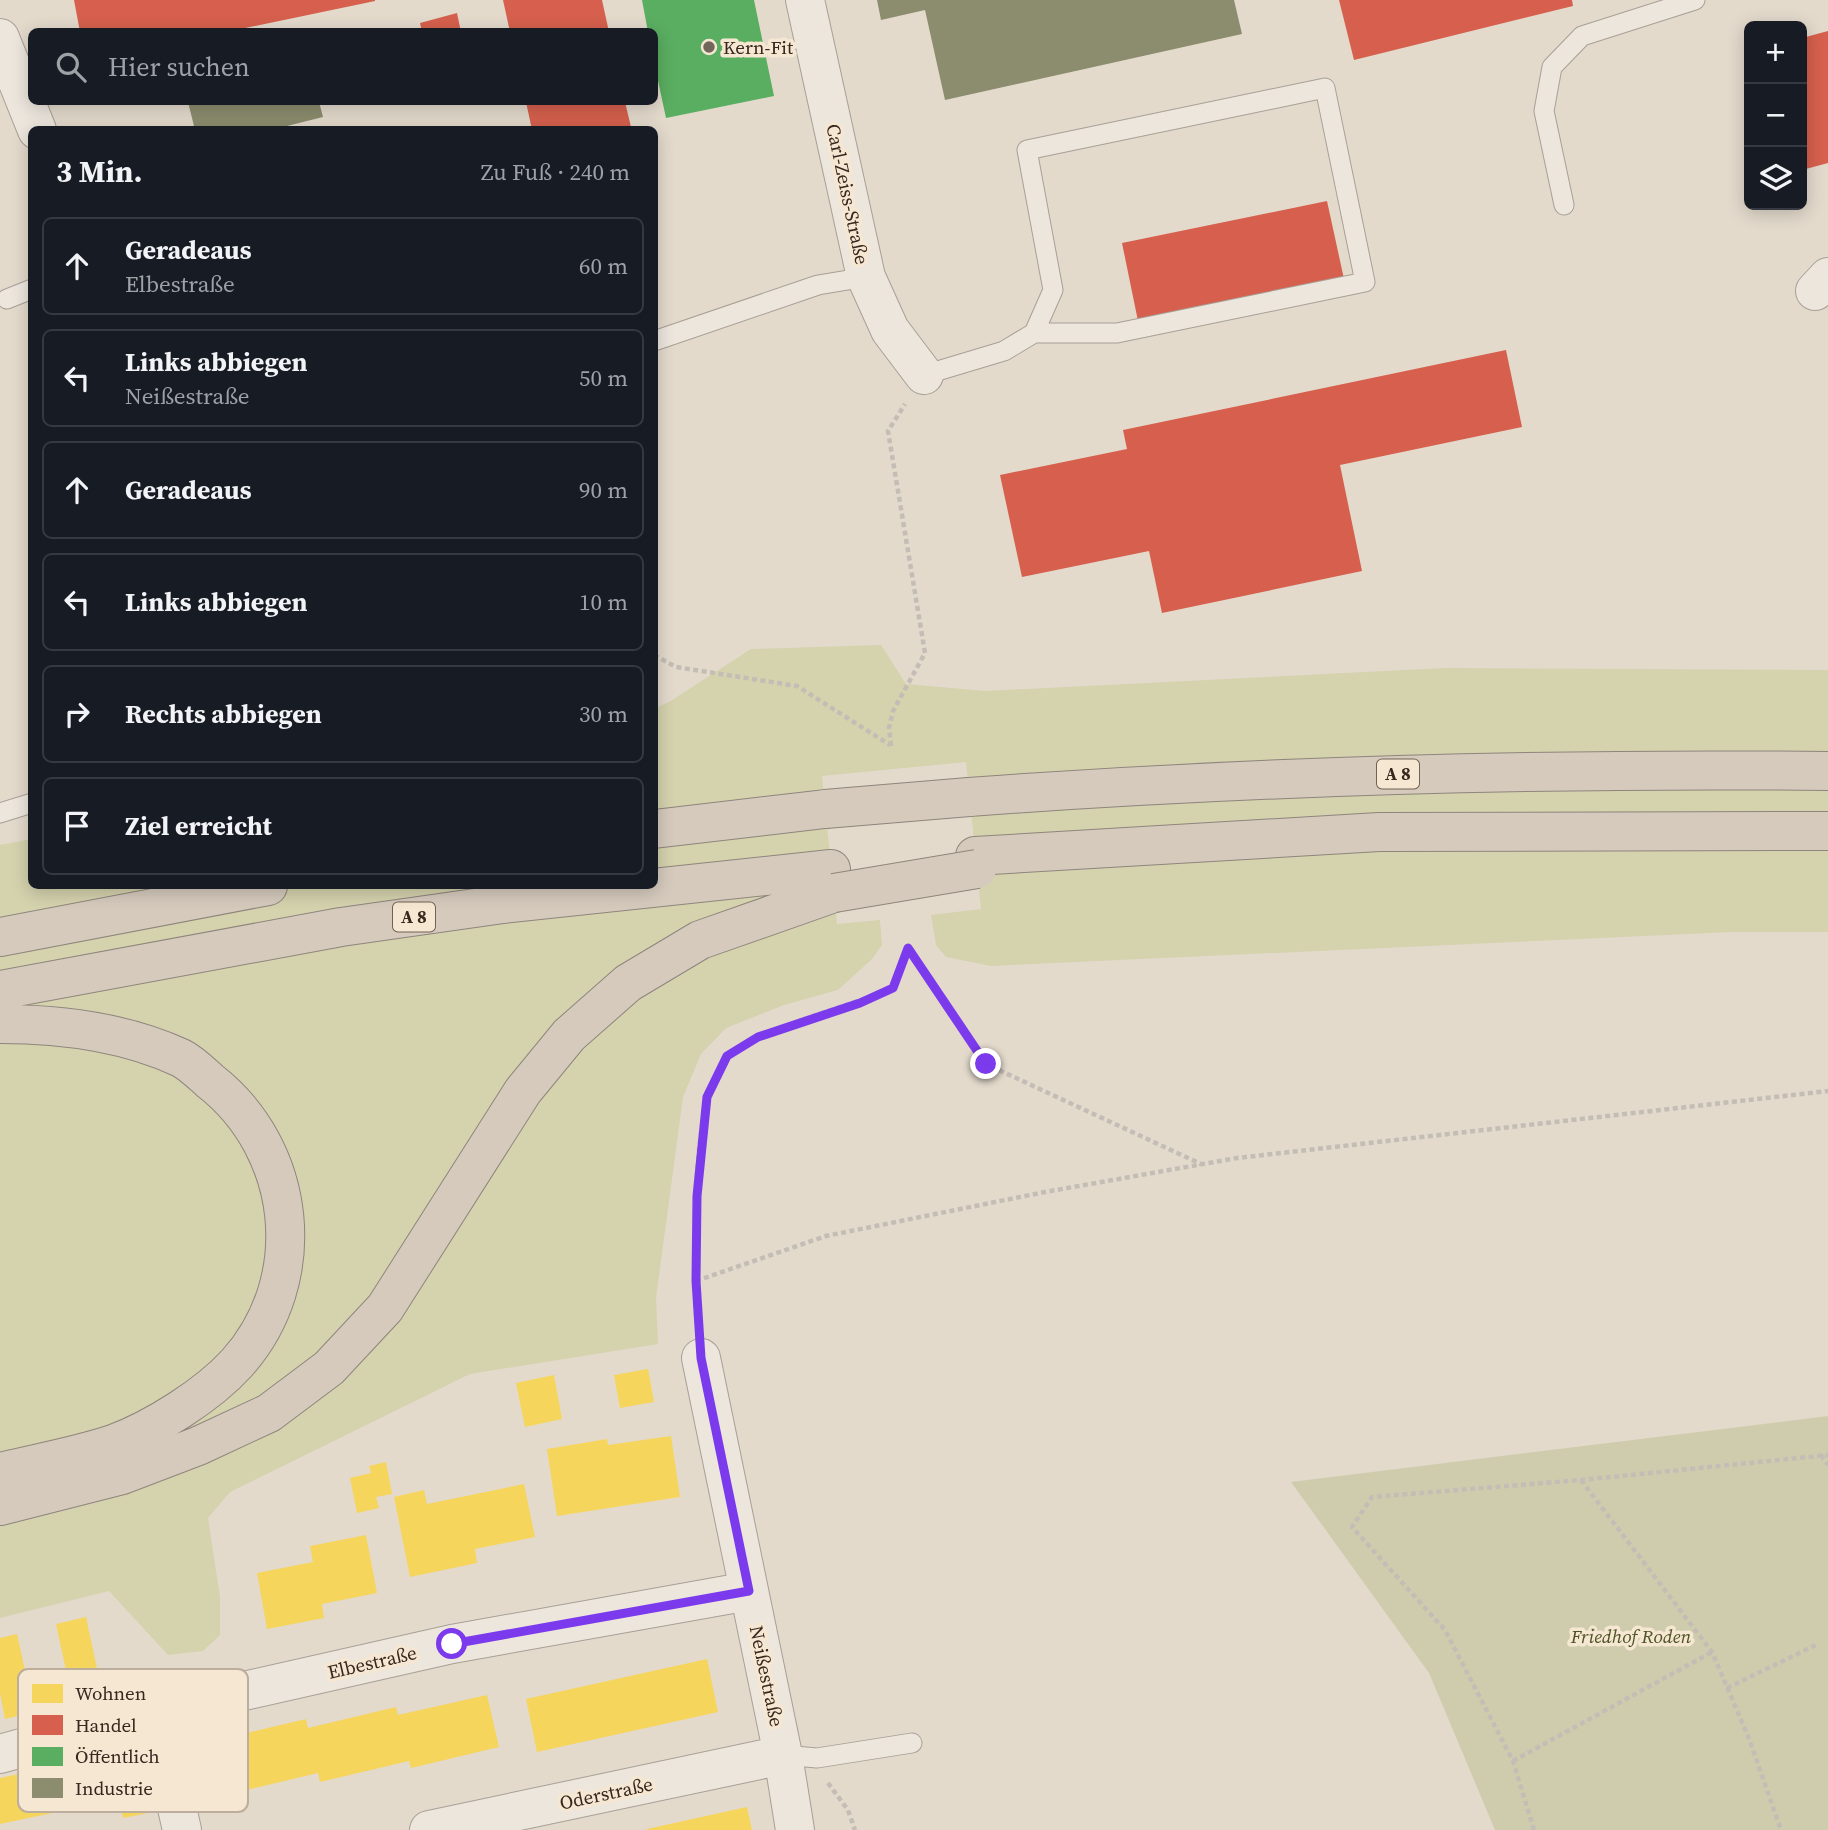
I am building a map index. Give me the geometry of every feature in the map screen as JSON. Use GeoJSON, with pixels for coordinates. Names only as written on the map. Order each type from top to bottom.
{"type":"FeatureCollection","features":[{"type":"Feature","properties":{"kind":"highway","name":"A 8"},"geometry":{"type":"LineString","coordinates":[[658,829],[825,809],[1114,786],[1377,775],[1693,769],[1828,771]]}},
{"type":"Feature","properties":{"kind":"highway","name":"A 8"},"geometry":{"type":"LineString","coordinates":[[0,990],[341,927],[503,904],[833,881],[1128,846],[1379,832],[1828,831]]}},
{"type":"Feature","properties":{"kind":"highway"},"geometry":{"type":"LineString","coordinates":[[0,1506],[122,1475],[198,1446],[269,1413],[329,1368],[385,1308],[523,1091],[569,1035],[628,983],[700,940],[833,881]]}},
{"type":"Feature","properties":{"kind":"highway"},"geometry":{"type":"LineString","coordinates":[[0,937],[252,889]]}},
{"type":"Feature","properties":{"kind":"highway"},"geometry":{"type":"LineString","coordinates":[[0,1024],[101,1032],[183,1059],[228,1094],[259,1132],[276,1172],[287,1216],[283,1266],[266,1319],[237,1363],[183,1408],[114,1443],[0,1472]]}},
{"type":"Feature","properties":{"kind":"street","name":"Carl-Zeiss-Straße"},"geometry":{"type":"LineString","coordinates":[[806,0],[866,277],[890,330],[924,375]]}},
{"type":"Feature","properties":{"kind":"street"},"geometry":{"type":"LineString","coordinates":[[0,38],[35,126]]}},
{"type":"Feature","properties":{"kind":"street","name":"Neißestraße"},"geometry":{"type":"LineString","coordinates":[[701,1358],[783,1755],[795,1830]]}},
{"type":"Feature","properties":{"kind":"street","name":"Elbestraße"},"geometry":{"type":"LineString","coordinates":[[248,1690],[452,1644],[749,1591]]}},
{"type":"Feature","properties":{"kind":"street","name":"Elbestraße"},"geometry":{"type":"LineString","coordinates":[[0,1754],[18,1749]]}},
{"type":"Feature","properties":{"kind":"street","name":"Oderstraße"},"geometry":{"type":"LineString","coordinates":[[429,1830],[783,1755]]}},
{"type":"Feature","properties":{"kind":"street"},"geometry":{"type":"LineString","coordinates":[[178,1812],[182,1830]]}},
{"type":"Feature","properties":{"kind":"lane"},"geometry":{"type":"LineString","coordinates":[[1564,205],[1544,111],[1552,67],[1582,36],[1695,0]]}},
{"type":"Feature","properties":{"kind":"lane"},"geometry":{"type":"LineString","coordinates":[[924,375],[1004,351],[1034,333],[1117,333],[1364,282],[1325,88],[1027,150],[1053,290],[1034,333]]}},
{"type":"Feature","properties":{"kind":"lane"},"geometry":{"type":"LineString","coordinates":[[658,340],[818,285],[866,277]]}},
{"type":"Feature","properties":{"kind":"lane"},"geometry":{"type":"LineString","coordinates":[[7,299],[28,291]]}},
{"type":"Feature","properties":{"kind":"lane"},"geometry":{"type":"LineString","coordinates":[[0,813],[28,804]]}},
{"type":"Feature","properties":{"kind":"lane"},"geometry":{"type":"LineString","coordinates":[[783,1755],[817,1758],[912,1743]]}},
{"type":"Feature","properties":{"kind":"path"},"geometry":{"type":"LineString","coordinates":[[658,656],[676,667],[797,686],[891,746],[889,728],[894,711],[925,653],[888,431],[924,375]]}},
{"type":"Feature","properties":{"kind":"path"},"geometry":{"type":"LineString","coordinates":[[701,1358],[696,1281],[697,1196],[707,1097],[727,1056],[758,1037],[860,1003],[893,988],[908,948],[986,1064],[1202,1165]]}},
{"type":"Feature","properties":{"kind":"path"},"geometry":{"type":"LineString","coordinates":[[696,1281],[826,1236],[1045,1192],[1202,1165],[1828,1091]]}},
{"type":"Feature","properties":{"kind":"path"},"geometry":{"type":"LineString","coordinates":[[1821,1455],[1828,1465]]}},
{"type":"Feature","properties":{"kind":"path"},"geometry":{"type":"LineString","coordinates":[[1534,1830],[1513,1761],[1445,1630],[1352,1527],[1372,1497],[1581,1480],[1828,1455]]}},
{"type":"Feature","properties":{"kind":"path"},"geometry":{"type":"LineString","coordinates":[[1581,1480],[1712,1652],[1781,1830]]}},
{"type":"Feature","properties":{"kind":"path"},"geometry":{"type":"LineString","coordinates":[[1727,1688],[1818,1644]]}},
{"type":"Feature","properties":{"kind":"path"},"geometry":{"type":"LineString","coordinates":[[1513,1761],[1712,1652]]}},
{"type":"Feature","properties":{"kind":"shaded area"},"geometry":{"type":"Polygon","coordinates":[[[881,645],[906,684],[985,691],[1445,668],[1828,670],[1828,932],[1732,932],[991,966],[946,957],[936,945],[931,915],[981,909],[966,762],[822,776],[837,924],[880,920],[882,945],[872,959],[838,990],[784,1005],[726,1028],[701,1054],[683,1097],[656,1298],[658,1344],[470,1374],[230,1492],[208,1518],[220,1597],[220,1635],[203,1651],[168,1655],[109,1591],[0,1618],[0,845],[28,840],[28,889],[658,889],[658,707],[751,649],[881,645]]]}},
{"type":"Feature","properties":{"kind":"green space","name":"Friedhof Roden"},"geometry":{"type":"Polygon","coordinates":[[[1828,1416],[1828,1830],[1495,1830],[1429,1673],[1291,1482],[1828,1416]]]}},
{"type":"Feature","properties":{"kind":"building: Wohnen"},"geometry":{"type":"Polygon","coordinates":[[[648,1369],[654,1402],[620,1408],[614,1375],[648,1369]]]}},
{"type":"Feature","properties":{"kind":"building: Wohnen"},"geometry":{"type":"Polygon","coordinates":[[[554,1375],[562,1419],[525,1427],[516,1383],[554,1375]]]}},
{"type":"Feature","properties":{"kind":"building: Wohnen"},"geometry":{"type":"Polygon","coordinates":[[[671,1436],[680,1497],[557,1516],[547,1449],[607,1439],[608,1445],[671,1436]]]}},
{"type":"Feature","properties":{"kind":"building: Wohnen"},"geometry":{"type":"Polygon","coordinates":[[[386,1462],[392,1494],[376,1497],[379,1508],[357,1513],[350,1478],[371,1473],[369,1466],[386,1462]]]}},
{"type":"Feature","properties":{"kind":"building: Wohnen"},"geometry":{"type":"Polygon","coordinates":[[[524,1484],[535,1537],[475,1549],[477,1563],[410,1577],[394,1497],[424,1490],[427,1504],[524,1484]]]}},
{"type":"Feature","properties":{"kind":"building: Wohnen"},"geometry":{"type":"Polygon","coordinates":[[[366,1535],[377,1593],[322,1604],[324,1618],[267,1629],[257,1573],[313,1562],[310,1546],[366,1535]]]}},
{"type":"Feature","properties":{"kind":"building: Wohnen"},"geometry":{"type":"Polygon","coordinates":[[[86,1617],[97,1669],[66,1669],[56,1624],[86,1617]]]}},
{"type":"Feature","properties":{"kind":"building: Wohnen"},"geometry":{"type":"Polygon","coordinates":[[[17,1634],[25,1669],[18,1669],[18,1716],[5,1719],[0,1693],[0,1638],[17,1634]]]}},
{"type":"Feature","properties":{"kind":"building: Wohnen"},"geometry":{"type":"Polygon","coordinates":[[[707,1659],[718,1712],[537,1752],[526,1699],[707,1659]]]}},
{"type":"Feature","properties":{"kind":"building: Wohnen"},"geometry":{"type":"Polygon","coordinates":[[[487,1695],[499,1747],[411,1768],[409,1761],[320,1782],[318,1773],[248,1790],[248,1733],[306,1719],[308,1728],[396,1707],[398,1715],[487,1695]]]}},
{"type":"Feature","properties":{"kind":"building: Wohnen"},"geometry":{"type":"Polygon","coordinates":[[[18,1774],[18,1812],[57,1812],[0,1824],[0,1778],[18,1774]]]}},
{"type":"Feature","properties":{"kind":"building: Wohnen"},"geometry":{"type":"Polygon","coordinates":[[[747,1807],[752,1830],[647,1830],[647,1829],[747,1807]]]}},
{"type":"Feature","properties":{"kind":"building: Wohnen"},"geometry":{"type":"Polygon","coordinates":[[[122,1812],[153,1812],[123,1818],[122,1812]]]}},
{"type":"Feature","properties":{"kind":"building: Handel"},"geometry":{"type":"Polygon","coordinates":[[[74,0],[375,0],[245,28],[79,28],[74,0]]]}},
{"type":"Feature","properties":{"kind":"building: Handel"},"geometry":{"type":"Polygon","coordinates":[[[503,0],[602,0],[608,28],[509,28],[503,0]]]}},
{"type":"Feature","properties":{"kind":"building: Handel"},"geometry":{"type":"Polygon","coordinates":[[[1339,0],[1572,0],[1573,6],[1354,60],[1339,0]]]}},
{"type":"Feature","properties":{"kind":"building: Handel"},"geometry":{"type":"Polygon","coordinates":[[[457,13],[460,28],[421,28],[420,23],[457,13]]]}},
{"type":"Feature","properties":{"kind":"building: Handel"},"geometry":{"type":"Polygon","coordinates":[[[1828,31],[1828,163],[1807,169],[1807,84],[1807,37],[1828,31]]]}},
{"type":"Feature","properties":{"kind":"building: Handel"},"geometry":{"type":"Polygon","coordinates":[[[527,105],[626,105],[631,126],[531,126],[527,105]]]}},
{"type":"Feature","properties":{"kind":"building: Handel"},"geometry":{"type":"Polygon","coordinates":[[[1327,201],[1344,279],[1138,321],[1122,243],[1327,201]]]}},
{"type":"Feature","properties":{"kind":"building: Handel"},"geometry":{"type":"Polygon","coordinates":[[[1506,350],[1522,427],[1340,465],[1362,571],[1162,613],[1149,551],[1022,577],[1000,475],[1127,449],[1123,430],[1506,350]]]}},
{"type":"Feature","properties":{"kind":"building: Öffentlich","name":"Kern-Fit"},"geometry":{"type":"Polygon","coordinates":[[[642,0],[754,0],[774,96],[666,118],[658,81],[658,28],[647,28],[642,0]]]}},
{"type":"Feature","properties":{"kind":"building: Industrie"},"geometry":{"type":"Polygon","coordinates":[[[877,0],[1234,0],[1242,34],[945,100],[925,10],[881,20],[877,0]]]}},
{"type":"Feature","properties":{"kind":"building: Industrie"},"geometry":{"type":"Polygon","coordinates":[[[189,105],[320,105],[323,117],[287,126],[194,126],[189,105]]]}},
{"type":"Feature","properties":{"kind":"place","name":"Kern-Fit"},"geometry":{"type":"Point","coordinates":[709,47]}},
{"type":"Feature","properties":{"kind":"route"},"geometry":{"type":"LineString","coordinates":[[452,1644],[749,1591],[701,1358],[696,1281],[697,1196],[707,1097],[727,1056],[758,1037],[860,1003],[893,988],[908,948],[986,1064]]}}]}
